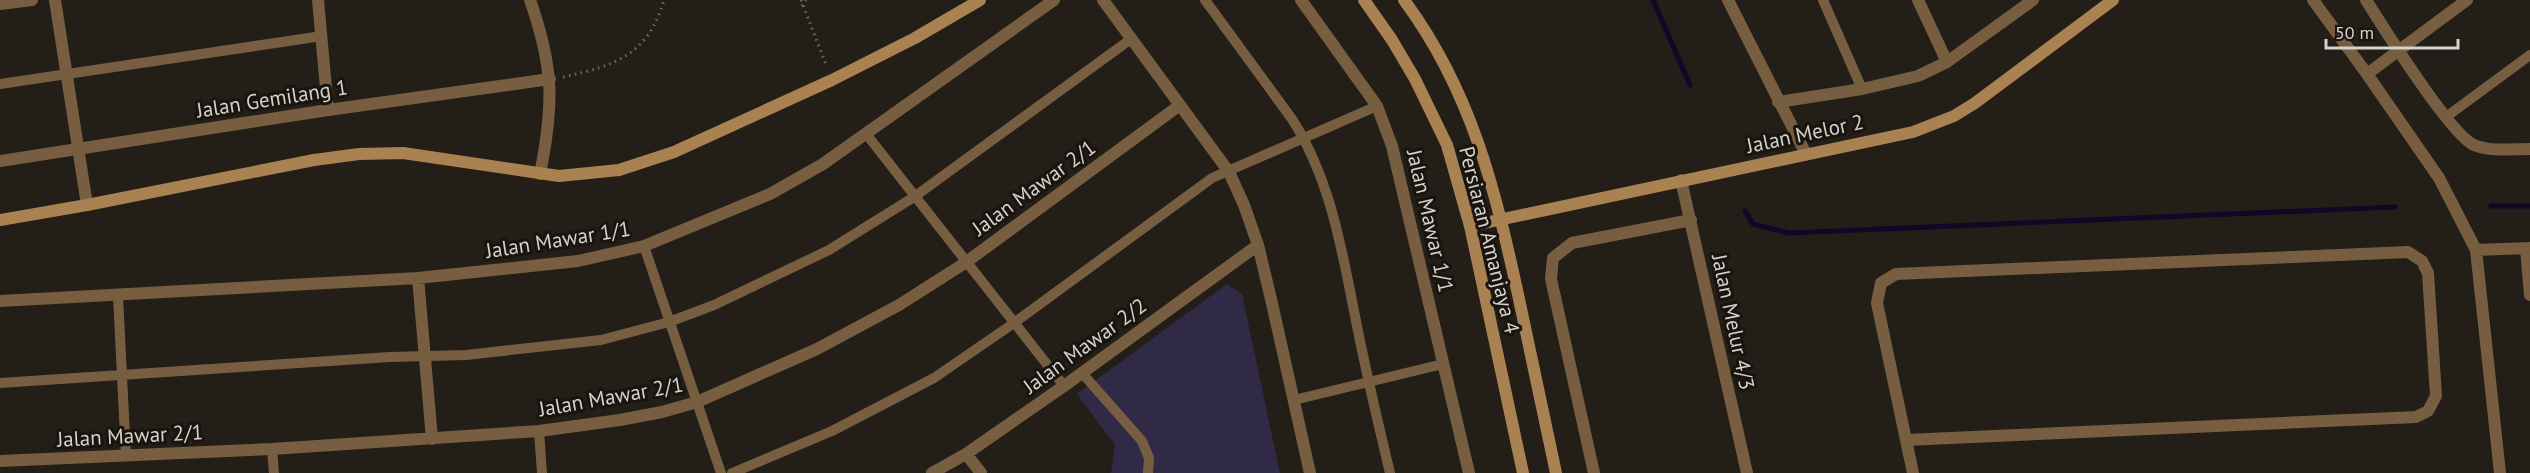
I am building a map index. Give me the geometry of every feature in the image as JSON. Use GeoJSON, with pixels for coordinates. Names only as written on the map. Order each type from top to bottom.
{"type":"FeatureCollection","features":[{"type":"Feature","properties":{"kind":"street"},"geometry":{"type":"LineString","coordinates":[[0,4],[32,0]]}},
{"type":"Feature","properties":{"kind":"street"},"geometry":{"type":"LineString","coordinates":[[55,0],[87,205]]}},
{"type":"Feature","properties":{"kind":"street"},"geometry":{"type":"LineString","coordinates":[[318,0],[328,110]]}},
{"type":"Feature","properties":{"kind":"street"},"geometry":{"type":"LineString","coordinates":[[530,0],[542,36],[550,79],[550,120],[540,174]]}},
{"type":"Feature","properties":{"kind":"street"},"geometry":{"type":"LineString","coordinates":[[0,220],[314,160],[358,154],[426,156],[540,174],[578,176],[619,170],[674,152],[832,80],[915,38],[980,0]]}},
{"type":"Feature","properties":{"kind":"street","name":"Jalan Mawar 1/1"},"geometry":{"type":"LineString","coordinates":[[0,301],[418,278],[578,261],[644,246],[770,194],[823,164],[867,135],[1054,0]]}},
{"type":"Feature","properties":{"kind":"street"},"geometry":{"type":"LineString","coordinates":[[1102,0],[1229,172],[1244,205],[1258,244],[1310,473]]}},
{"type":"Feature","properties":{"kind":"street","name":"Jalan Mawar 1/1"},"geometry":{"type":"LineString","coordinates":[[1301,0],[1377,106],[1392,146],[1469,473]]}},
{"type":"Feature","properties":{"kind":"street","name":"Persiaran Amanjaya 4"},"geometry":{"type":"LineString","coordinates":[[1364,0],[1410,69],[1447,145],[1470,226],[1523,473]]}},
{"type":"Feature","properties":{"kind":"street","name":"Persiaran Amanjaya 4"},"geometry":{"type":"LineString","coordinates":[[1404,0],[1420,23],[1463,102],[1485,160],[1502,218],[1556,473]]}},
{"type":"Feature","properties":{"kind":"street"},"geometry":{"type":"LineString","coordinates":[[1728,0],[1806,154]]}},
{"type":"Feature","properties":{"kind":"street"},"geometry":{"type":"LineString","coordinates":[[1918,0],[1947,62]]}},
{"type":"Feature","properties":{"kind":"street"},"geometry":{"type":"LineString","coordinates":[[1778,102],[1862,89],[1917,76],[1947,62],[2033,0]]}},
{"type":"Feature","properties":{"kind":"street","name":"Jalan Melor 2"},"geometry":{"type":"LineString","coordinates":[[1470,226],[1913,132],[1954,116],[1975,103],[2113,0]]}},
{"type":"Feature","properties":{"kind":"street"},"geometry":{"type":"LineString","coordinates":[[2313,0],[2439,178],[2476,250],[2499,473]]}},
{"type":"Feature","properties":{"kind":"street"},"geometry":{"type":"LineString","coordinates":[[2366,0],[2399,51],[2446,117],[2464,138],[2474,145],[2492,149],[2530,149]]}},
{"type":"Feature","properties":{"kind":"street"},"geometry":{"type":"LineString","coordinates":[[2367,74],[2467,0]]}},
{"type":"Feature","properties":{"kind":"street","name":"Jalan Gemilang 1"},"geometry":{"type":"LineString","coordinates":[[0,161],[328,110],[550,79]]}},
{"type":"Feature","properties":{"kind":"street","name":"Jalan Mawar 2/1"},"geometry":{"type":"LineString","coordinates":[[0,460],[272,449],[539,431],[620,420],[697,402],[817,349],[898,305],[965,263],[1180,105]]}},
{"type":"Feature","properties":{"kind":"street","name":"Jalan Melur 4/3"},"geometry":{"type":"LineString","coordinates":[[1681,180],[1747,473]]}},
{"type":"Feature","properties":{"kind":"street"},"geometry":{"type":"LineString","coordinates":[[1594,473],[1551,279],[1553,258],[1572,243],[1691,220]]}},
{"type":"Feature","properties":{"kind":"street","name":"Jalan Mawar 2/2"},"geometry":{"type":"LineString","coordinates":[[932,473],[966,454],[1064,386],[1258,244]]}},
{"type":"Feature","properties":{"kind":"street"},"geometry":{"type":"LineString","coordinates":[[2476,250],[2528,248],[2530,295]]}},
{"type":"Feature","properties":{"kind":"street"},"geometry":{"type":"LineString","coordinates":[[1906,440],[2416,417],[2428,411],[2436,396],[2428,273],[2422,261],[2408,252],[1896,274],[1881,283],[1877,303],[1906,440],[1913,473]]}},
{"type":"Feature","properties":{"kind":"street"},"geometry":{"type":"LineString","coordinates":[[418,278],[432,439]]}},
{"type":"Feature","properties":{"kind":"street"},"geometry":{"type":"LineString","coordinates":[[966,454],[981,473]]}},
{"type":"Feature","properties":{"kind":"street"},"geometry":{"type":"LineString","coordinates":[[66,459],[66,473]]}},
{"type":"Feature","properties":{"kind":"lane"},"geometry":{"type":"LineString","coordinates":[[1205,0],[1304,138],[1319,171],[1335,217],[1390,473]]}},
{"type":"Feature","properties":{"kind":"lane"},"geometry":{"type":"LineString","coordinates":[[1823,0],[1862,89]]}},
{"type":"Feature","properties":{"kind":"lane"},"geometry":{"type":"LineString","coordinates":[[0,84],[322,36]]}},
{"type":"Feature","properties":{"kind":"lane"},"geometry":{"type":"LineString","coordinates":[[0,382],[466,355],[601,340],[669,322],[714,304],[829,250],[914,197],[1131,39]]}},
{"type":"Feature","properties":{"kind":"lane"},"geometry":{"type":"LineString","coordinates":[[2446,117],[2530,55]]}},
{"type":"Feature","properties":{"kind":"lane"},"geometry":{"type":"LineString","coordinates":[[732,473],[832,431],[934,378],[1014,323],[1212,178],[1377,106]]}},
{"type":"Feature","properties":{"kind":"lane"},"geometry":{"type":"LineString","coordinates":[[867,135],[965,263],[1064,386]]}},
{"type":"Feature","properties":{"kind":"lane"},"geometry":{"type":"LineString","coordinates":[[644,246],[721,473]]}},
{"type":"Feature","properties":{"kind":"lane"},"geometry":{"type":"LineString","coordinates":[[118,296],[126,456]]}},
{"type":"Feature","properties":{"kind":"lane"},"geometry":{"type":"LineString","coordinates":[[1294,399],[1443,364]]}},
{"type":"Feature","properties":{"kind":"lane"},"geometry":{"type":"LineString","coordinates":[[1082,373],[1142,441],[1149,458],[1148,473]]}},
{"type":"Feature","properties":{"kind":"lane"},"geometry":{"type":"LineString","coordinates":[[539,431],[543,473]]}},
{"type":"Feature","properties":{"kind":"lane"},"geometry":{"type":"LineString","coordinates":[[272,449],[274,473]]}},
{"type":"Feature","properties":{"kind":"path"},"geometry":{"type":"LineString","coordinates":[[550,79],[600,69],[640,47],[659,18],[664,0]]}},
{"type":"Feature","properties":{"kind":"path"},"geometry":{"type":"LineString","coordinates":[[801,0],[832,80]]}},
{"type":"Feature","properties":{"kind":"path"},"geometry":{"type":"LineString","coordinates":[[802,6],[806,0]]}},
{"type":"Feature","properties":{"kind":"shaded area"},"geometry":{"type":"Polygon","coordinates":[[[1227,284],[1242,294],[1280,473],[1111,473],[1115,445],[1077,394],[1227,284]]]}},
{"type":"Feature","properties":{"kind":"waterway"},"geometry":{"type":"LineString","coordinates":[[1653,0],[1690,85]]}},
{"type":"Feature","properties":{"kind":"waterway"},"geometry":{"type":"LineString","coordinates":[[2491,206],[2530,206]]}},
{"type":"Feature","properties":{"kind":"waterway"},"geometry":{"type":"LineString","coordinates":[[1745,211],[1753,224],[1789,233],[2395,207]]}}]}
